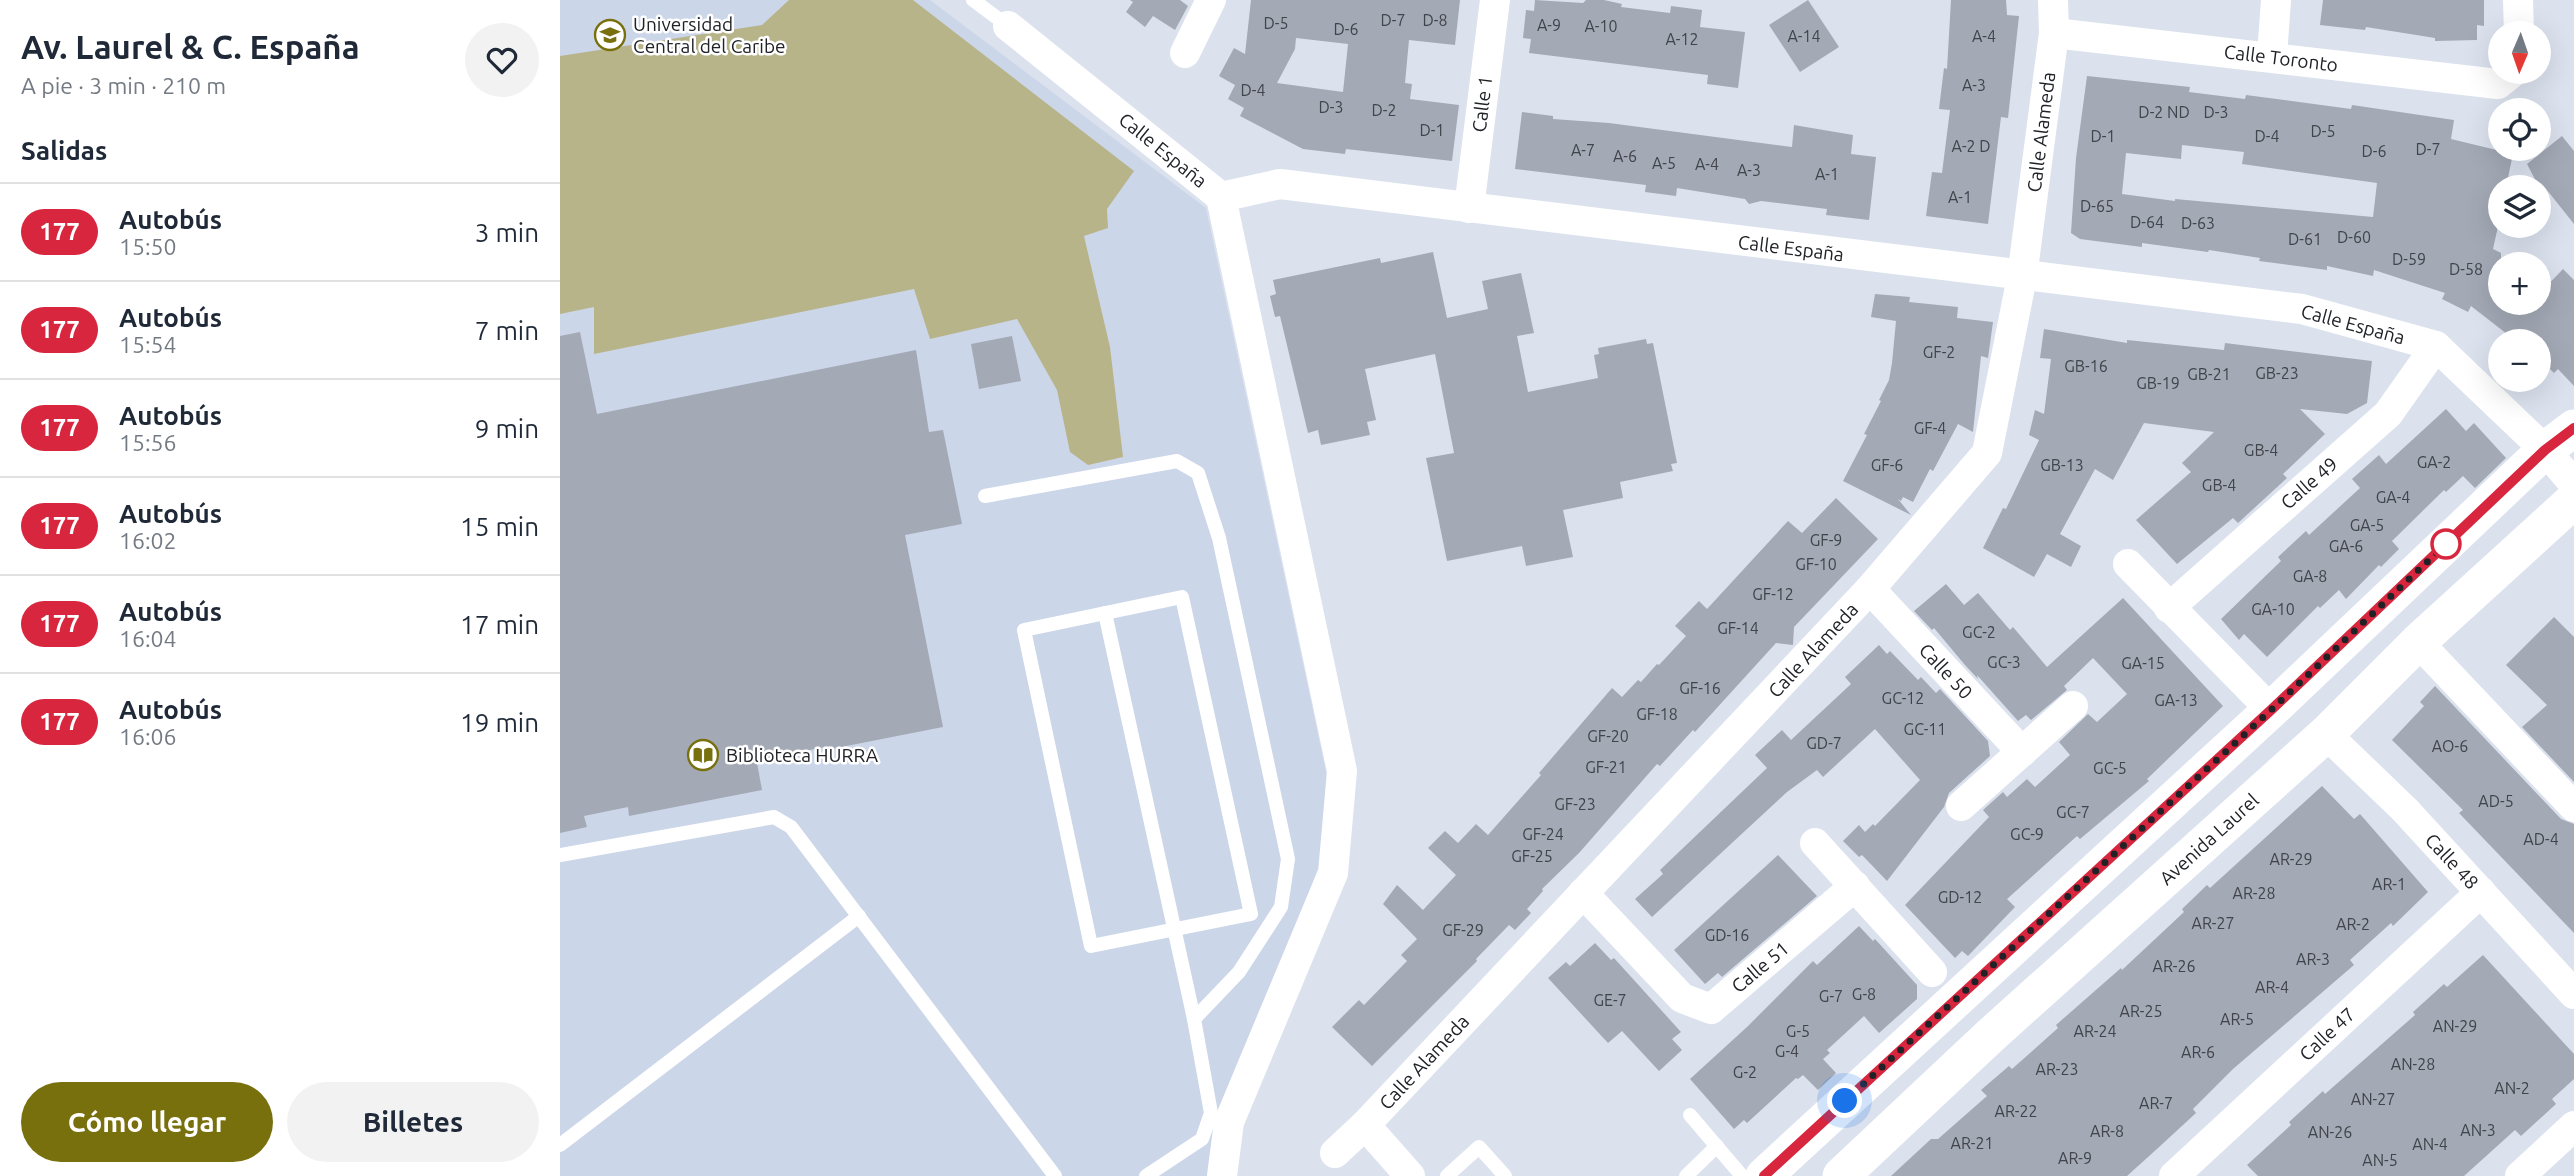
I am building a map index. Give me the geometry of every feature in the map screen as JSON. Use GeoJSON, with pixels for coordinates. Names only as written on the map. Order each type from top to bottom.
{"type":"FeatureCollection","features":[{"type":"Feature","properties":{"kind":"street"},"geometry":{"type":"LineString","coordinates":[[1185,53],[1211,0]]}},
{"type":"Feature","properties":{"kind":"street","name":"Calle 1"},"geometry":{"type":"LineString","coordinates":[[1469,208],[1495,0]]}},
{"type":"Feature","properties":{"kind":"street","name":"Calle Alameda"},"geometry":{"type":"LineString","coordinates":[[1409,1176],[1365,1125],[1870,589],[1987,453],[2022,277],[2054,33],[2053,0]]}},
{"type":"Feature","properties":{"kind":"street"},"geometry":{"type":"LineString","coordinates":[[2272,56],[2276,0]]}},
{"type":"Feature","properties":{"kind":"street"},"geometry":{"type":"LineString","coordinates":[[2518,0],[2519,21]]}},
{"type":"Feature","properties":{"kind":"street","name":"Calle España"},"geometry":{"type":"LineString","coordinates":[[1009,26],[1221,197],[1280,184],[2022,277],[2302,309],[2435,346],[2545,450],[2574,484]]}},
{"type":"Feature","properties":{"kind":"street","name":"Calle Toronto"},"geometry":{"type":"LineString","coordinates":[[2054,33],[2488,83]]}},
{"type":"Feature","properties":{"kind":"street"},"geometry":{"type":"LineString","coordinates":[[1221,197],[1342,771],[1332,873],[1229,1122],[1222,1176]]}},
{"type":"Feature","properties":{"kind":"street","name":"Calle 49"},"geometry":{"type":"LineString","coordinates":[[2169,608],[2388,414],[2435,346]]}},
{"type":"Feature","properties":{"kind":"street"},"geometry":{"type":"LineString","coordinates":[[1764,1176],[2271,710],[2545,450],[2574,428]]}},
{"type":"Feature","properties":{"kind":"street","name":"Avenida Laurel"},"geometry":{"type":"LineString","coordinates":[[1841,1176],[2000,1027],[2326,734],[2418,642],[2574,500]]}},
{"type":"Feature","properties":{"kind":"street"},"geometry":{"type":"LineString","coordinates":[[2129,564],[2271,710]]}},
{"type":"Feature","properties":{"kind":"street","name":"Calle 50"},"geometry":{"type":"LineString","coordinates":[[1870,589],[2022,752]]}},
{"type":"Feature","properties":{"kind":"street"},"geometry":{"type":"LineString","coordinates":[[2418,642],[2574,807]]}},
{"type":"Feature","properties":{"kind":"street"},"geometry":{"type":"LineString","coordinates":[[1961,806],[2073,706]]}},
{"type":"Feature","properties":{"kind":"street","name":"Calle 48"},"geometry":{"type":"LineString","coordinates":[[2326,734],[2405,810],[2574,994]]}},
{"type":"Feature","properties":{"kind":"street"},"geometry":{"type":"LineString","coordinates":[[1815,843],[1932,972]]}},
{"type":"Feature","properties":{"kind":"street","name":"Calle 51"},"geometry":{"type":"LineString","coordinates":[[1583,893],[1682,998],[1711,1009],[1856,886]]}},
{"type":"Feature","properties":{"kind":"street","name":"Calle 47"},"geometry":{"type":"LineString","coordinates":[[2174,1176],[2481,892]]}},
{"type":"Feature","properties":{"kind":"street"},"geometry":{"type":"LineString","coordinates":[[1335,1153],[1365,1125]]}},
{"type":"Feature","properties":{"kind":"street"},"geometry":{"type":"LineString","coordinates":[[2520,1176],[2574,1126]]}},
{"type":"Feature","properties":{"kind":"lane"},"geometry":{"type":"LineString","coordinates":[[973,0],[1009,26]]}},
{"type":"Feature","properties":{"kind":"lane"},"geometry":{"type":"LineString","coordinates":[[985,496],[1177,461],[1198,473],[1219,538],[1288,859],[1281,907],[1239,972],[1194,1019]]}},
{"type":"Feature","properties":{"kind":"lane"},"geometry":{"type":"LineString","coordinates":[[1182,597],[1251,914],[1175,930],[1091,946],[1024,630],[1182,597]]}},
{"type":"Feature","properties":{"kind":"lane"},"geometry":{"type":"LineString","coordinates":[[1105,613],[1194,1019],[1211,1113],[1202,1139],[1146,1176]]}},
{"type":"Feature","properties":{"kind":"lane"},"geometry":{"type":"LineString","coordinates":[[560,855],[774,817],[791,827],[1055,1176]]}},
{"type":"Feature","properties":{"kind":"lane"},"geometry":{"type":"LineString","coordinates":[[560,1145],[859,916]]}},
{"type":"Feature","properties":{"kind":"lane"},"geometry":{"type":"LineString","coordinates":[[1690,1115],[1742,1176]]}},
{"type":"Feature","properties":{"kind":"lane"},"geometry":{"type":"LineString","coordinates":[[1686,1176],[1717,1146]]}},
{"type":"Feature","properties":{"kind":"lane"},"geometry":{"type":"LineString","coordinates":[[1447,1176],[1479,1147],[1505,1176]]}},
{"type":"Feature","properties":{"kind":"shaded area"},"geometry":{"type":"Polygon","coordinates":[[[560,0],[930,0],[1206,208],[1328,781],[1322,858],[1209,1157],[1209,1176],[560,1176],[560,0]]]}},
{"type":"Feature","properties":{"kind":"shaded area"},"geometry":{"type":"Polygon","coordinates":[[[789,0],[913,0],[1134,171],[1107,209],[1108,228],[1084,236],[1110,347],[1123,457],[1088,465],[1070,452],[1057,390],[1017,319],[930,339],[914,289],[594,354],[594,307],[560,314],[560,56],[762,25],[789,0]]]}},
{"type":"Feature","properties":{"kind":"building"},"geometry":{"type":"Polygon","coordinates":[[[1130,0],[1180,0],[1188,6],[1175,30],[1153,16],[1145,27],[1126,12],[1133,2],[1130,0]]]}},
{"type":"Feature","properties":{"kind":"building"},"geometry":{"type":"Polygon","coordinates":[[[1251,0],[1460,0],[1455,45],[1409,40],[1405,83],[1412,84],[1410,99],[1459,105],[1452,161],[1346,149],[1345,154],[1303,149],[1240,116],[1244,108],[1228,99],[1235,85],[1219,76],[1234,48],[1245,54],[1251,0]],[[1296,38],[1295,49],[1277,83],[1343,92],[1348,44],[1296,38]]]}},
{"type":"Feature","properties":{"kind":"building"},"geometry":{"type":"Polygon","coordinates":[[[1535,0],[1583,3],[1586,0],[1604,0],[1622,4],[1621,7],[1670,13],[1671,6],[1702,10],[1700,27],[1745,32],[1738,88],[1707,84],[1708,75],[1529,53],[1531,39],[1523,38],[1526,10],[1534,11],[1535,0]]]}},
{"type":"Feature","properties":{"kind":"building"},"geometry":{"type":"Polygon","coordinates":[[[1808,0],[1839,47],[1800,72],[1769,25],[1808,0]]]}},
{"type":"Feature","properties":{"kind":"building"},"geometry":{"type":"Polygon","coordinates":[[[1951,0],[2006,0],[2007,15],[2019,16],[2008,118],[2001,117],[1988,224],[1926,216],[1932,172],[1942,173],[1950,110],[1939,109],[1944,68],[1947,69],[1951,0]]]}},
{"type":"Feature","properties":{"kind":"building"},"geometry":{"type":"Polygon","coordinates":[[[2323,0],[2484,0],[2484,26],[2477,25],[2477,40],[2435,41],[2435,38],[2366,27],[2365,30],[2320,25],[2323,0]]]}},
{"type":"Feature","properties":{"kind":"building"},"geometry":{"type":"Polygon","coordinates":[[[2087,76],[2190,87],[2189,92],[2245,99],[2246,95],[2351,109],[2352,105],[2454,120],[2451,139],[2488,148],[2488,161],[2512,161],[2509,175],[2488,175],[2488,238],[2495,238],[2493,249],[2499,252],[2488,252],[2488,315],[2551,315],[2551,282],[2563,269],[2574,280],[2574,386],[2558,369],[2554,373],[2551,370],[2551,329],[2501,329],[2471,306],[2468,312],[2442,299],[2445,293],[2374,270],[2373,276],[2327,266],[2327,270],[2259,261],[2260,258],[2209,250],[2142,243],[2142,247],[2080,239],[2071,233],[2076,158],[2087,76]],[[2182,145],[2181,159],[2126,153],[2122,194],[2175,201],[2373,217],[2377,183],[2242,164],[2244,152],[2182,145]]]}},
{"type":"Feature","properties":{"kind":"building"},"geometry":{"type":"Polygon","coordinates":[[[1522,112],[1553,116],[1553,119],[1609,123],[1792,147],[1794,125],[1853,135],[1851,154],[1876,157],[1869,220],[1826,215],[1827,209],[1761,201],[1749,204],[1745,199],[1677,188],[1676,196],[1645,192],[1646,185],[1515,169],[1522,112]]]}},
{"type":"Feature","properties":{"kind":"building"},"geometry":{"type":"Polygon","coordinates":[[[2562,136],[2574,151],[2574,224],[2551,195],[2551,175],[2533,175],[2527,164],[2531,161],[2551,161],[2551,145],[2562,136]]]}},
{"type":"Feature","properties":{"kind":"building"},"geometry":{"type":"Polygon","coordinates":[[[1433,252],[1447,318],[1488,309],[1482,281],[1521,273],[1534,333],[1517,336],[1528,392],[1598,378],[1594,355],[1599,354],[1598,348],[1646,339],[1647,344],[1653,343],[1677,463],[1671,464],[1673,471],[1620,482],[1623,498],[1563,510],[1573,557],[1526,566],[1522,546],[1447,561],[1426,458],[1454,453],[1435,354],[1365,369],[1376,420],[1367,422],[1370,435],[1321,445],[1318,430],[1308,433],[1280,316],[1275,317],[1270,296],[1276,294],[1273,280],[1380,258],[1381,263],[1433,252]]]}},
{"type":"Feature","properties":{"kind":"building"},"geometry":{"type":"Polygon","coordinates":[[[1875,294],[1910,297],[1909,302],[1958,307],[1957,318],[1993,322],[1988,358],[1981,356],[1973,432],[1958,424],[1913,502],[1903,497],[1901,501],[1898,499],[1911,515],[1843,481],[1867,435],[1864,434],[1881,401],[1879,400],[1889,380],[1892,363],[1896,321],[1871,317],[1875,294]]]}},
{"type":"Feature","properties":{"kind":"building"},"geometry":{"type":"Polygon","coordinates":[[[2044,329],[2127,343],[2127,340],[2224,350],[2225,343],[2372,361],[2367,403],[2347,414],[2300,409],[2325,434],[2283,474],[2287,478],[2238,523],[2233,518],[2177,564],[2136,520],[2191,472],[2182,463],[2214,432],[2144,423],[2113,480],[2095,469],[2060,534],[2081,546],[2071,567],[2047,554],[2034,577],[1983,548],[2003,508],[2006,509],[2039,440],[2029,435],[2035,410],[2044,414],[2051,359],[2040,358],[2044,329]]]}},
{"type":"Feature","properties":{"kind":"building"},"geometry":{"type":"Polygon","coordinates":[[[580,332],[597,414],[916,350],[929,432],[943,430],[962,524],[905,535],[943,727],[769,758],[770,761],[757,763],[762,790],[629,816],[628,807],[584,816],[587,827],[560,833],[560,336],[580,332]]]}},
{"type":"Feature","properties":{"kind":"building"},"geometry":{"type":"Polygon","coordinates":[[[1012,336],[1021,381],[979,389],[971,344],[1012,336]]]}},
{"type":"Feature","properties":{"kind":"building"},"geometry":{"type":"Polygon","coordinates":[[[2446,409],[2466,431],[2474,423],[2506,458],[2475,488],[2463,476],[2446,492],[2444,490],[2392,541],[2399,549],[2381,567],[2379,565],[2346,599],[2339,590],[2320,608],[2318,606],[2267,657],[2244,634],[2239,640],[2221,619],[2281,561],[2278,557],[2306,531],[2309,535],[2360,488],[2352,479],[2379,455],[2386,464],[2446,409]]]}},
{"type":"Feature","properties":{"kind":"building"},"geometry":{"type":"Polygon","coordinates":[[[1836,498],[1878,539],[1794,627],[1793,645],[1776,643],[1695,732],[1693,730],[1660,766],[1657,764],[1579,853],[1542,889],[1527,909],[1531,913],[1515,930],[1509,925],[1477,961],[1372,1066],[1332,1027],[1359,1000],[1364,1005],[1407,961],[1401,955],[1417,939],[1383,904],[1397,885],[1423,910],[1456,875],[1428,848],[1445,831],[1458,843],[1476,824],[1488,835],[1612,688],[1622,697],[1638,680],[1641,682],[1657,664],[1659,665],[1686,636],[1675,626],[1699,601],[1707,609],[1788,521],[1802,533],[1836,498]]]}},
{"type":"Feature","properties":{"kind":"building"},"geometry":{"type":"Polygon","coordinates":[[[1946,584],[1964,605],[1978,593],[2010,630],[2013,627],[2047,667],[2123,598],[2223,706],[2147,779],[2149,781],[2080,839],[2077,836],[2007,899],[2015,907],[1968,956],[1962,951],[1955,958],[1905,905],[1989,817],[1983,810],[2003,792],[2007,797],[2027,779],[2035,787],[2070,755],[2059,742],[2088,714],[2097,722],[2127,694],[2093,658],[2064,686],[2067,690],[2031,720],[2026,715],[2018,721],[1934,628],[1932,630],[1914,611],[1946,584]]]}},
{"type":"Feature","properties":{"kind":"building"},"geometry":{"type":"Polygon","coordinates":[[[2554,617],[2574,637],[2574,782],[2522,727],[2547,705],[2506,665],[2554,617]]]}},
{"type":"Feature","properties":{"kind":"building"},"geometry":{"type":"Polygon","coordinates":[[[1879,645],[1887,654],[1890,651],[1918,680],[1921,677],[1936,693],[1940,689],[1988,741],[1990,756],[1949,793],[1944,807],[1887,881],[1862,855],[1859,857],[1843,841],[1859,825],[1865,832],[1873,824],[1875,826],[1920,780],[1875,729],[1823,777],[1817,770],[1787,792],[1652,917],[1635,899],[1663,874],[1660,870],[1767,768],[1755,755],[1782,730],[1791,740],[1851,684],[1845,677],[1879,645]]]}},
{"type":"Feature","properties":{"kind":"building"},"geometry":{"type":"Polygon","coordinates":[[[2435,686],[2561,819],[2574,824],[2574,933],[2459,813],[2463,810],[2392,740],[2424,706],[2420,702],[2435,686]]]}},
{"type":"Feature","properties":{"kind":"building"},"geometry":{"type":"Polygon","coordinates":[[[2322,786],[2354,819],[2360,814],[2428,892],[2393,926],[2391,923],[2350,960],[2354,965],[2233,1069],[2193,1109],[2196,1113],[2158,1148],[2127,1176],[1891,1176],[1931,1139],[1938,1139],[1987,1096],[1981,1090],[2009,1066],[2012,1069],[2058,1028],[2056,1025],[2121,968],[2122,970],[2184,912],[2182,909],[2207,885],[2210,888],[2322,786]]]}},
{"type":"Feature","properties":{"kind":"building"},"geometry":{"type":"Polygon","coordinates":[[[1778,855],[1817,896],[1722,977],[1718,973],[1705,984],[1674,950],[1778,855]]]}},
{"type":"Feature","properties":{"kind":"building"},"geometry":{"type":"Polygon","coordinates":[[[1859,926],[1873,941],[1875,939],[1917,985],[1917,999],[1879,1033],[1864,1016],[1827,1050],[1830,1053],[1823,1059],[1836,1073],[1818,1090],[1803,1075],[1796,1078],[1747,1123],[1744,1120],[1734,1129],[1690,1079],[1813,961],[1817,965],[1859,926]]]}},
{"type":"Feature","properties":{"kind":"building"},"geometry":{"type":"Polygon","coordinates":[[[1595,943],[1611,960],[1614,958],[1681,1032],[1672,1039],[1682,1050],[1659,1071],[1622,1031],[1608,1043],[1548,978],[1566,962],[1570,966],[1595,943]]]}},
{"type":"Feature","properties":{"kind":"building"},"geometry":{"type":"Polygon","coordinates":[[[2483,955],[2574,1054],[2574,1079],[2552,1099],[2556,1104],[2521,1136],[2515,1130],[2464,1176],[2258,1176],[2247,1165],[2323,1091],[2325,1094],[2415,1015],[2413,1012],[2444,984],[2447,987],[2483,955]]]}},
{"type":"Feature","properties":{"kind":"bus line","name":"177"},"geometry":{"type":"LineString","coordinates":[[1764,1176],[2271,710],[2545,450],[2574,428]]}},
{"type":"Feature","properties":{"kind":"place","name":"Universidad Central del Caribe"},"geometry":{"type":"Point","coordinates":[610,35]}},
{"type":"Feature","properties":{"kind":"place","name":"Biblioteca HURRA"},"geometry":{"type":"Point","coordinates":[703,755]}},
{"type":"Feature","properties":{"kind":"route"},"geometry":{"type":"LineString","coordinates":[[1845,1101],[2271,710],[2446,544]]}}]}
